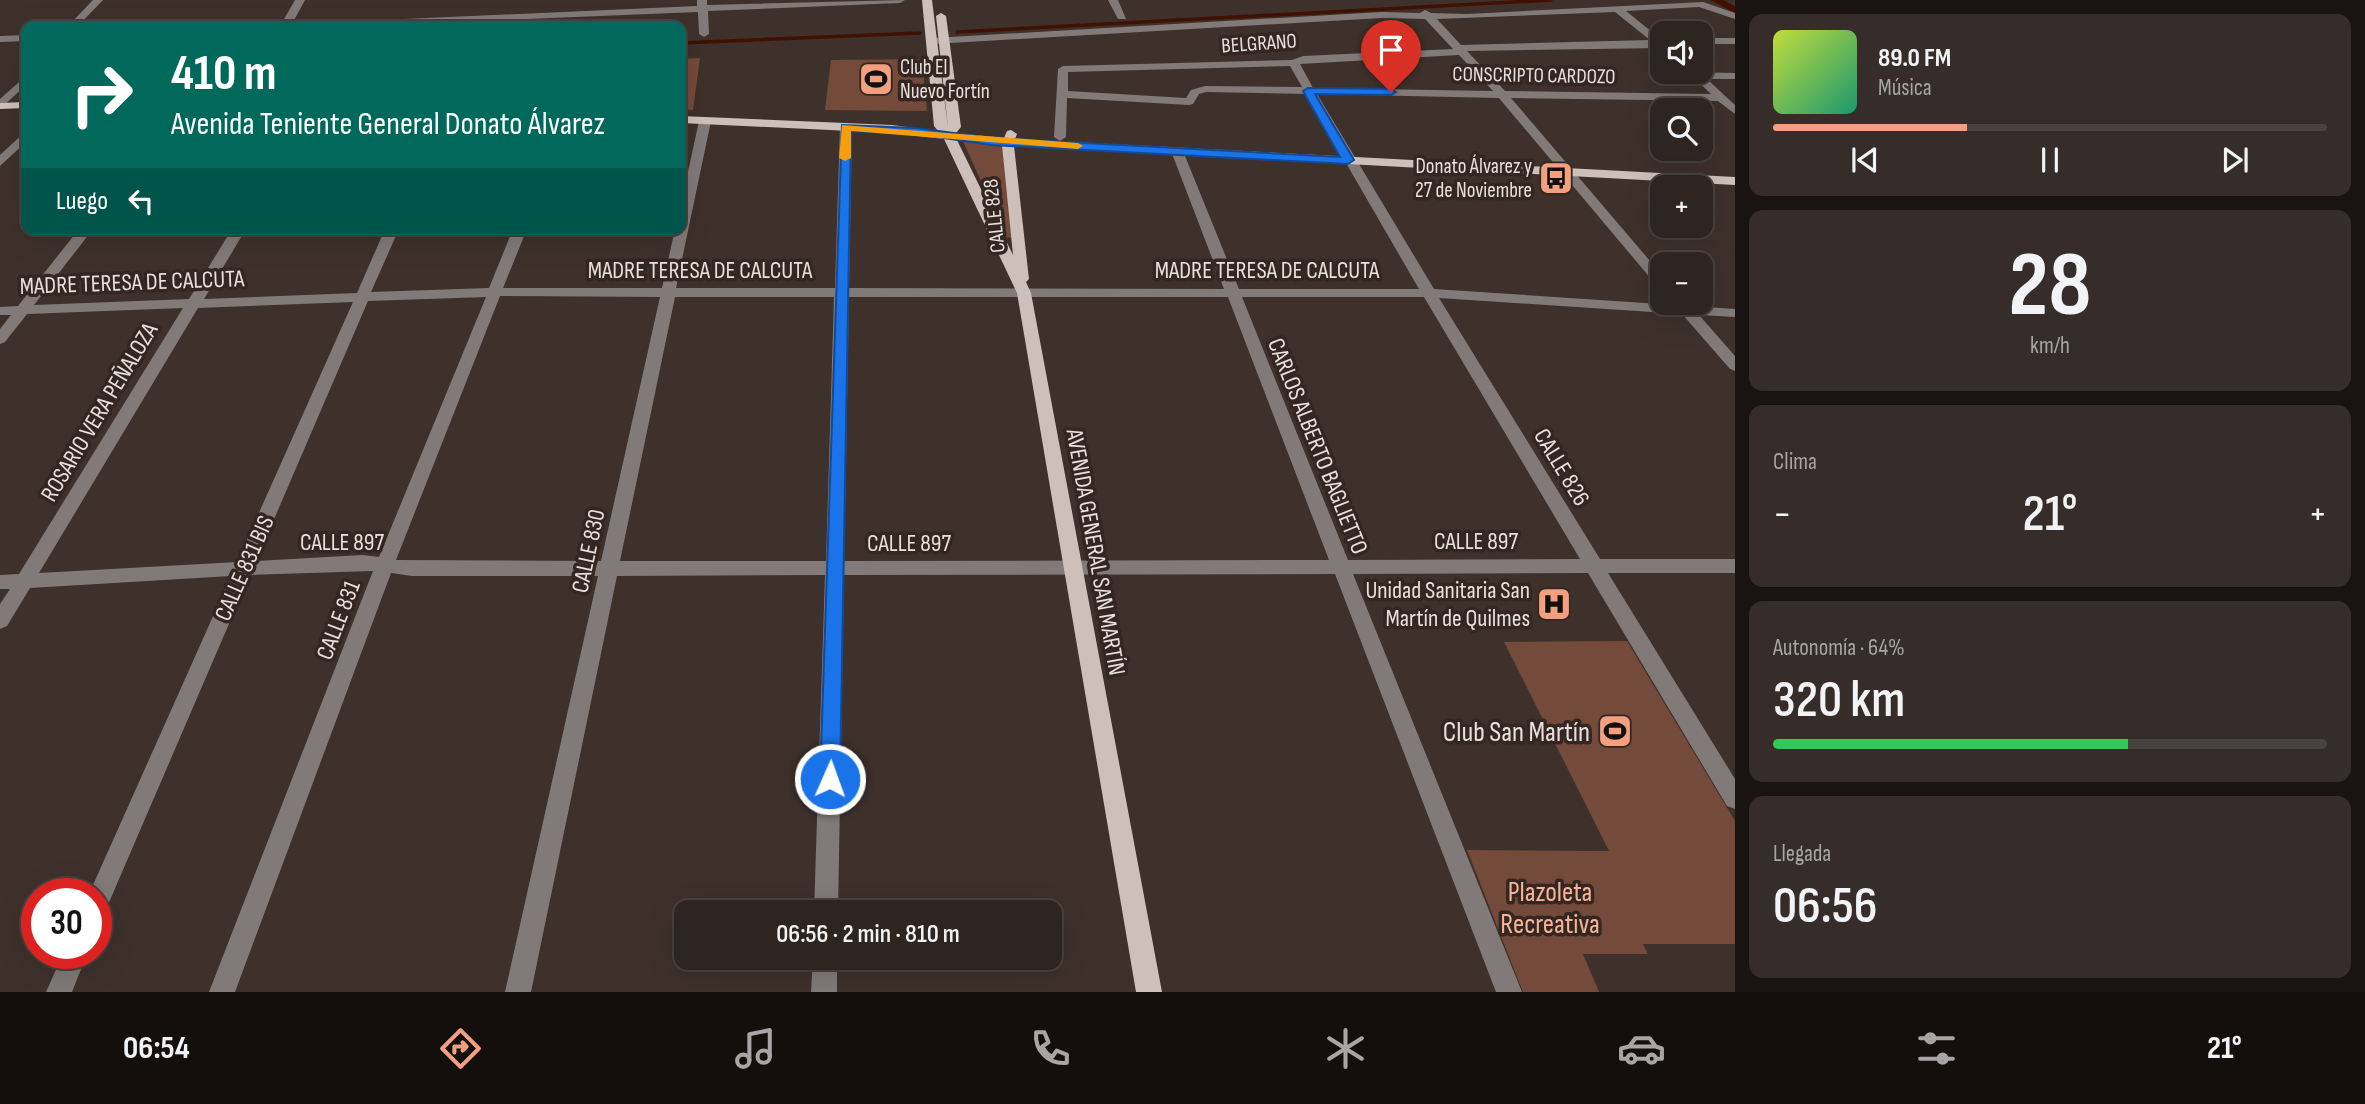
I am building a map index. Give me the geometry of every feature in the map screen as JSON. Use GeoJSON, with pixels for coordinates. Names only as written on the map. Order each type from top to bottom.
{"type":"FeatureCollection","features":[{"type":"Feature","properties":{"kind":"main road","name":"AVENIDA GENERAL SAN MARTÍN"},"geometry":{"type":"LineString","coordinates":[[927,0],[939,41]]}},
{"type":"Feature","properties":{"kind":"main road","name":"AVENIDA GENERAL SAN MARTÍN"},"geometry":{"type":"LineString","coordinates":[[939,0],[939,41],[948,129],[1024,293],[1149,992]]}},
{"type":"Feature","properties":{"kind":"main road"},"geometry":{"type":"LineString","coordinates":[[0,106],[21,105]]}},
{"type":"Feature","properties":{"kind":"main road"},"geometry":{"type":"LineString","coordinates":[[686,113],[948,129],[1009,138],[1177,152],[1346,157]]}},
{"type":"Feature","properties":{"kind":"main road"},"geometry":{"type":"LineString","coordinates":[[686,120],[948,129]]}},
{"type":"Feature","properties":{"kind":"main road"},"geometry":{"type":"LineString","coordinates":[[1009,138],[1060,137],[1735,181]]}},
{"type":"Feature","properties":{"kind":"main road","name":"CALLE 828"},"geometry":{"type":"LineString","coordinates":[[1009,138],[1024,293]]}},
{"type":"Feature","properties":{"kind":"main road"},"geometry":{"type":"LineString","coordinates":[[1564,169],[1735,173]]}},
{"type":"Feature","properties":{"kind":"street"},"geometry":{"type":"LineString","coordinates":[[78,21],[98,0]]}},
{"type":"Feature","properties":{"kind":"street"},"geometry":{"type":"LineString","coordinates":[[288,21],[300,0]]}},
{"type":"Feature","properties":{"kind":"street"},"geometry":{"type":"LineString","coordinates":[[406,21],[703,4],[900,0]]}},
{"type":"Feature","properties":{"kind":"street"},"geometry":{"type":"LineString","coordinates":[[1113,0],[1122,17]]}},
{"type":"Feature","properties":{"kind":"street"},"geometry":{"type":"LineString","coordinates":[[703,4],[704,34]]}},
{"type":"Feature","properties":{"kind":"street"},"geometry":{"type":"LineString","coordinates":[[939,41],[1700,4],[1735,16]]}},
{"type":"Feature","properties":{"kind":"street"},"geometry":{"type":"LineString","coordinates":[[1619,10],[1650,34]]}},
{"type":"Feature","properties":{"kind":"street"},"geometry":{"type":"LineString","coordinates":[[962,40],[977,45],[1159,30],[1398,15],[1424,16],[1501,93],[1650,269]]}},
{"type":"Feature","properties":{"kind":"street"},"geometry":{"type":"LineString","coordinates":[[1042,34],[1053,39]]}},
{"type":"Feature","properties":{"kind":"street"},"geometry":{"type":"LineString","coordinates":[[0,39],[21,38]]}},
{"type":"Feature","properties":{"kind":"street"},"geometry":{"type":"LineString","coordinates":[[1713,41],[1735,41]]}},
{"type":"Feature","properties":{"kind":"street","name":"BELGRANO"},"geometry":{"type":"LineString","coordinates":[[1060,94],[1061,71],[1294,63],[1303,59],[1459,50],[1650,43]]}},
{"type":"Feature","properties":{"kind":"street","name":"CALLE 826"},"geometry":{"type":"LineString","coordinates":[[1294,63],[1346,157],[1735,799]]}},
{"type":"Feature","properties":{"kind":"street"},"geometry":{"type":"LineString","coordinates":[[1713,75],[1735,76]]}},
{"type":"Feature","properties":{"kind":"street"},"geometry":{"type":"LineString","coordinates":[[0,106],[21,84]]}},
{"type":"Feature","properties":{"kind":"street"},"geometry":{"type":"LineString","coordinates":[[1707,84],[1735,111]]}},
{"type":"Feature","properties":{"kind":"street","name":"CONSCRIPTO CARDOZO"},"geometry":{"type":"LineString","coordinates":[[1060,94],[1189,102],[1195,92],[1205,89],[1501,93],[1726,100]]}},
{"type":"Feature","properties":{"kind":"street"},"geometry":{"type":"LineString","coordinates":[[1060,94],[1060,137]]}},
{"type":"Feature","properties":{"kind":"street","name":"CALLE 830"},"geometry":{"type":"LineString","coordinates":[[686,212],[705,121]]}},
{"type":"Feature","properties":{"kind":"street"},"geometry":{"type":"LineString","coordinates":[[826,900],[837,568],[840,293],[846,127]]}},
{"type":"Feature","properties":{"kind":"street"},"geometry":{"type":"LineString","coordinates":[[0,162],[21,140]]}},
{"type":"Feature","properties":{"kind":"street","name":"CARLOS ALBERTO BAGLIETTO"},"geometry":{"type":"LineString","coordinates":[[1177,152],[1230,293],[1509,992]]}},
{"type":"Feature","properties":{"kind":"street"},"geometry":{"type":"LineString","coordinates":[[0,339],[81,235]]}},
{"type":"Feature","properties":{"kind":"street","name":"ROSARIO VERA PEÑALOZA"},"geometry":{"type":"LineString","coordinates":[[0,621],[235,235]]}},
{"type":"Feature","properties":{"kind":"street","name":"CALLE 831 BIS"},"geometry":{"type":"LineString","coordinates":[[108,878],[389,235]]}},
{"type":"Feature","properties":{"kind":"street","name":"CALLE 831"},"geometry":{"type":"LineString","coordinates":[[222,992],[385,564],[518,235]]}},
{"type":"Feature","properties":{"kind":"street","name":"CALLE 830"},"geometry":{"type":"LineString","coordinates":[[518,992],[681,235]]}},
{"type":"Feature","properties":{"kind":"street","name":"MADRE TERESA DE CALCUTA"},"geometry":{"type":"LineString","coordinates":[[0,311],[496,292],[1429,293],[1650,304]]}},
{"type":"Feature","properties":{"kind":"street","name":"MADRE TERESA DE CALCUTA"},"geometry":{"type":"LineString","coordinates":[[1713,310],[1735,313]]}},
{"type":"Feature","properties":{"kind":"street"},"geometry":{"type":"LineString","coordinates":[[1690,315],[1735,366]]}},
{"type":"Feature","properties":{"kind":"street","name":"CALLE 897"},"geometry":{"type":"LineString","coordinates":[[0,582],[363,562],[412,569],[1735,566]]}},
{"type":"Feature","properties":{"kind":"street"},"geometry":{"type":"LineString","coordinates":[[59,992],[69,969]]}},
{"type":"Feature","properties":{"kind":"street"},"geometry":{"type":"LineString","coordinates":[[824,992],[825,970]]}},
{"type":"Feature","properties":{"kind":"green space"},"geometry":{"type":"Polygon","coordinates":[[[700,58],[693,110],[686,109],[686,59],[700,58]]]}},
{"type":"Feature","properties":{"kind":"green space","name":"Club El Nuevo Fortín"},"geometry":{"type":"Polygon","coordinates":[[[922,59],[927,111],[825,110],[831,60],[922,59]]]}},
{"type":"Feature","properties":{"kind":"green space"},"geometry":{"type":"Polygon","coordinates":[[[963,141],[1004,147],[1012,238],[1006,237],[963,141]]]}},
{"type":"Feature","properties":{"kind":"green space","name":"Plazoleta Recreativa"},"geometry":{"type":"Polygon","coordinates":[[[1627,641],[1735,821],[1735,944],[1643,944],[1648,954],[1583,954],[1599,992],[1523,992],[1467,850],[1609,851],[1504,642],[1627,641]]]}},
{"type":"Feature","properties":{"kind":"waterway"},"geometry":{"type":"LineString","coordinates":[[957,32],[1551,0]]}},
{"type":"Feature","properties":{"kind":"waterway"},"geometry":{"type":"LineString","coordinates":[[1715,0],[1735,10]]}},
{"type":"Feature","properties":{"kind":"waterway"},"geometry":{"type":"LineString","coordinates":[[686,43],[920,33]]}},
{"type":"Feature","properties":{"kind":"slow traffic"},"geometry":{"type":"LineString","coordinates":[[845,158],[846,127],[1078,146]]}},
{"type":"Feature","properties":{"kind":"place","name":"Club El Nuevo Fortín"},"geometry":{"type":"Point","coordinates":[876,79]}},
{"type":"Feature","properties":{"kind":"place","name":"Donato Álvarez y 27 de Noviembre"},"geometry":{"type":"Point","coordinates":[1556,178]}},
{"type":"Feature","properties":{"kind":"place","name":"Unidad Sanitaria San Martín de Quilmes"},"geometry":{"type":"Point","coordinates":[1554,604]}},
{"type":"Feature","properties":{"kind":"place","name":"Club San Martín"},"geometry":{"type":"Point","coordinates":[1615,731]}},
{"type":"Feature","properties":{"kind":"route"},"geometry":{"type":"LineString","coordinates":[[830,779],[846,127],[916,131],[992,141],[1348,160],[1308,91],[1391,92]]}}]}
